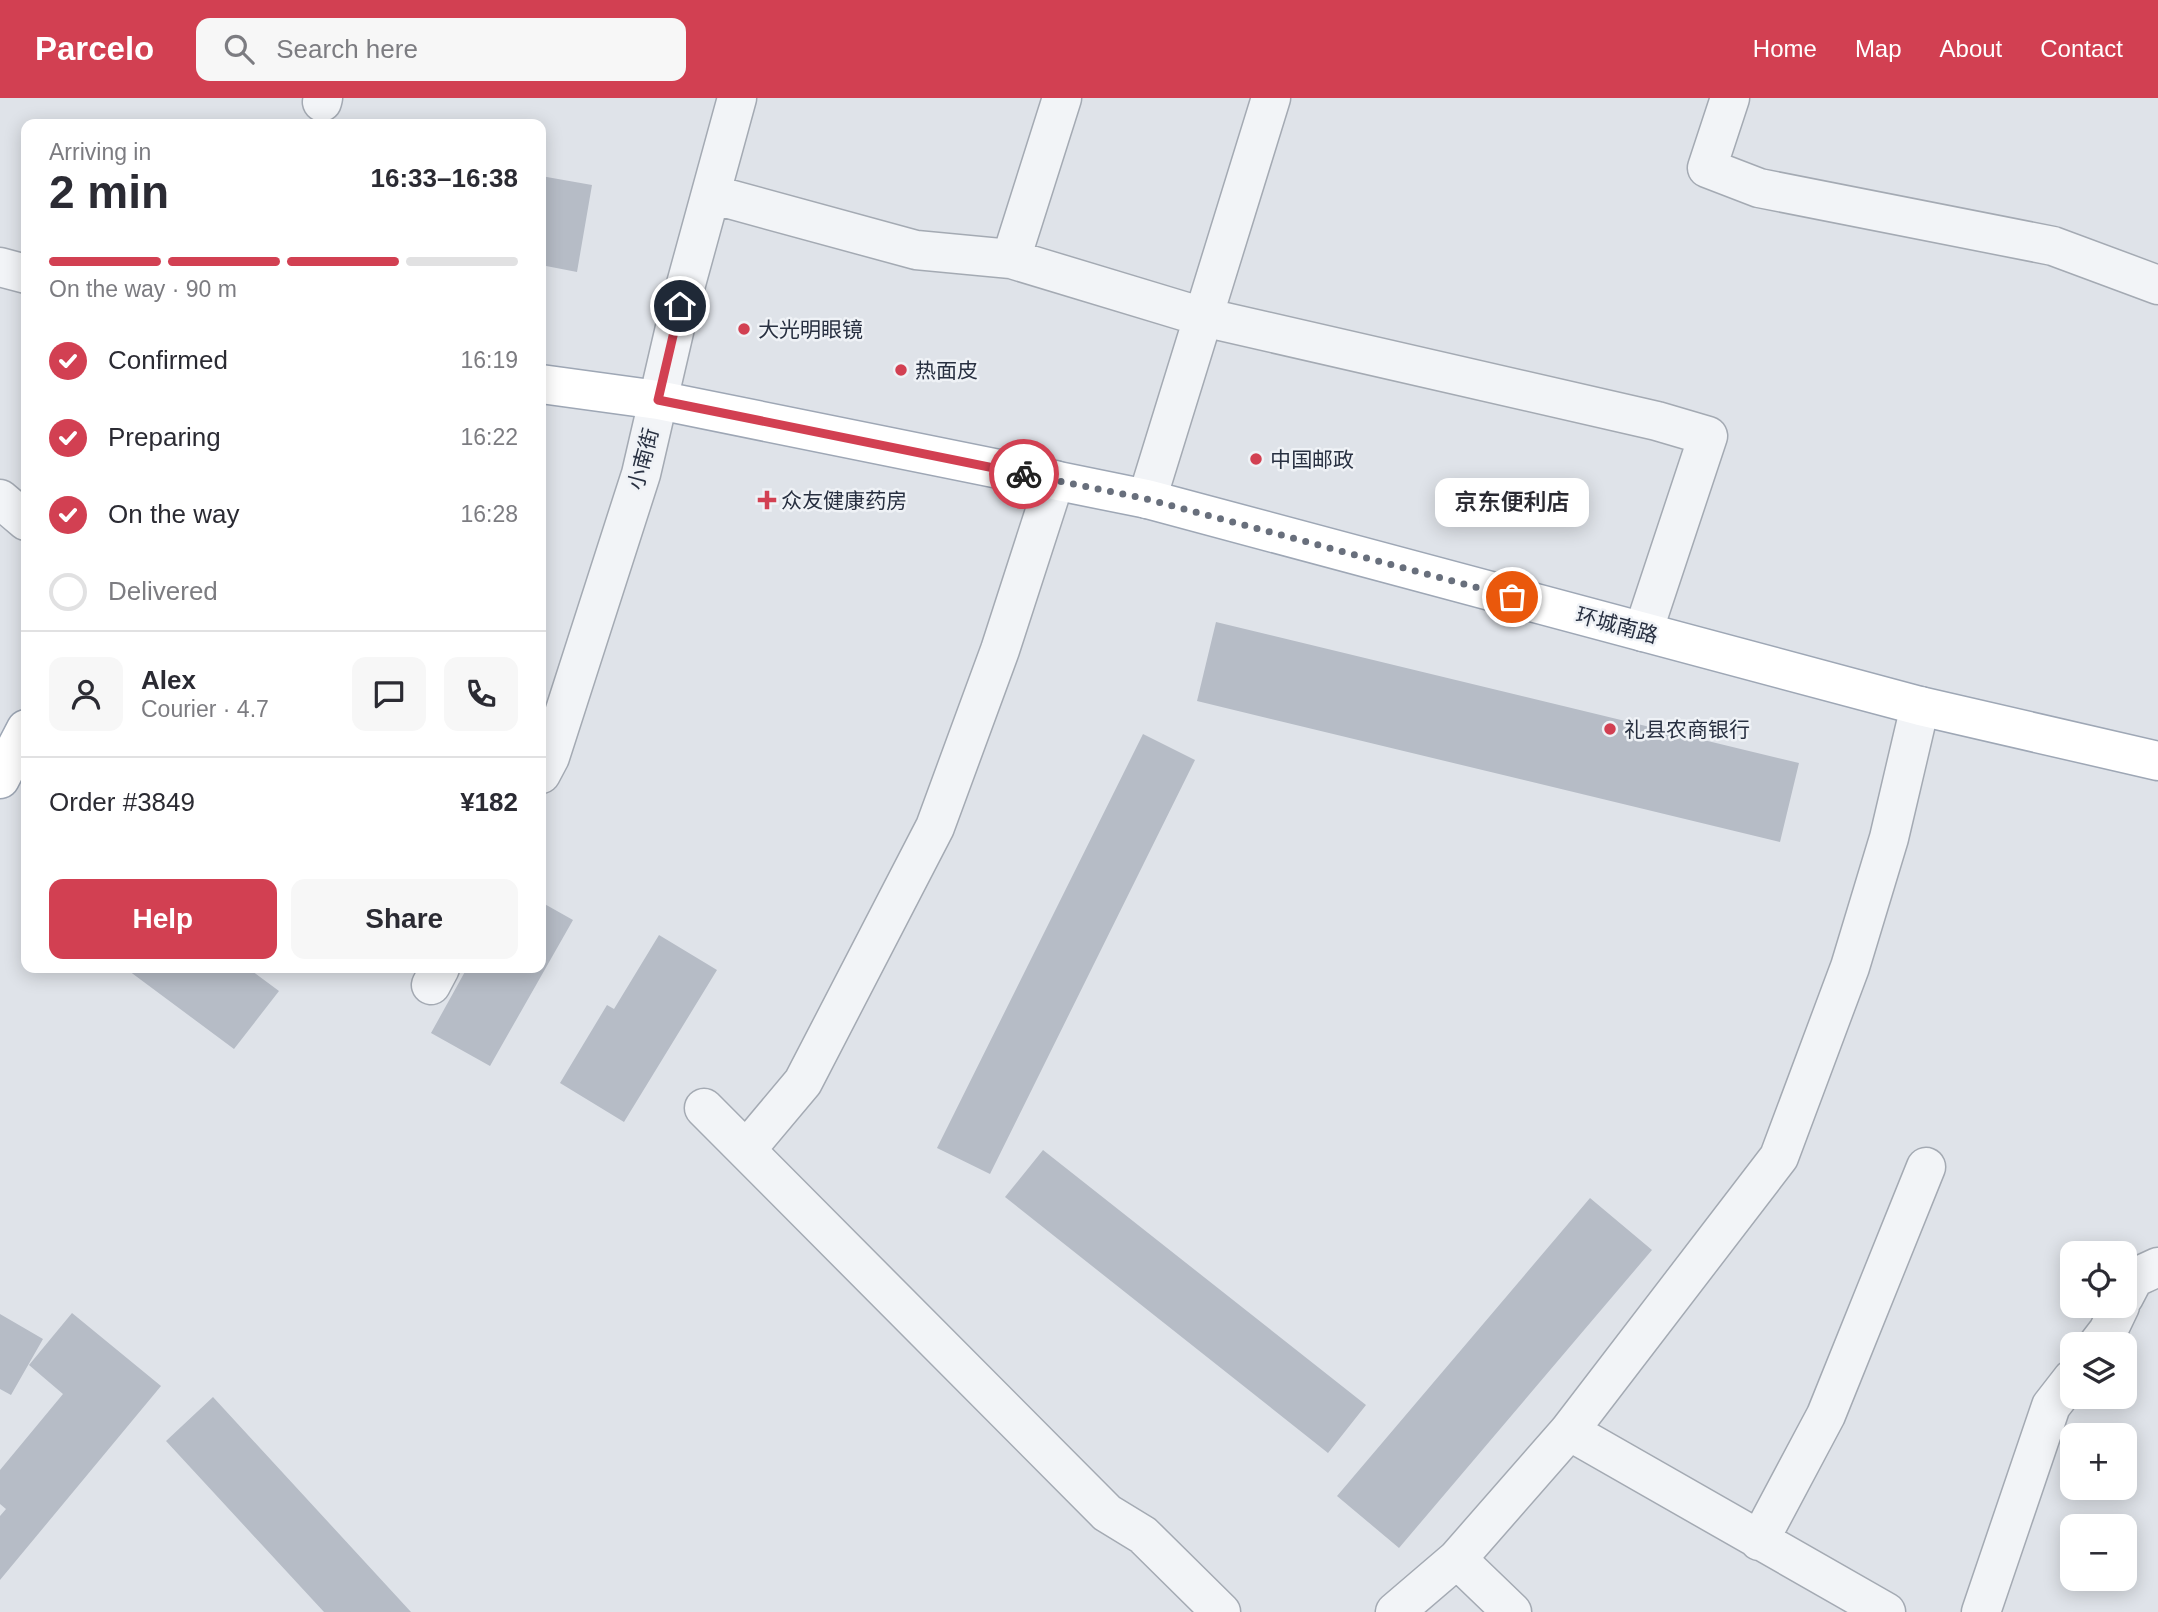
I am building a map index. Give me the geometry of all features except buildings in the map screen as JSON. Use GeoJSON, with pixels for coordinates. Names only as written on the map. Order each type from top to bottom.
{"type":"FeatureCollection","features":[{"type":"Feature","properties":{"kind":"main road","name":"环城南路"},"geometry":{"type":"LineString","coordinates":[[546,385],[658,400],[1147,499],[1920,706],[2158,761]]}},
{"type":"Feature","properties":{"kind":"main road"},"geometry":{"type":"LineString","coordinates":[[0,779],[21,739]]}},
{"type":"Feature","properties":{"kind":"street","name":"小南街"},"geometry":{"type":"LineString","coordinates":[[546,765],[641,474],[680,306],[737,98]]}},
{"type":"Feature","properties":{"kind":"street"},"geometry":{"type":"LineString","coordinates":[[1011,260],[1062,98]]}},
{"type":"Feature","properties":{"kind":"street"},"geometry":{"type":"LineString","coordinates":[[1147,499],[1271,98]]}},
{"type":"Feature","properties":{"kind":"street"},"geometry":{"type":"LineString","coordinates":[[1730,98],[1707,168],[1759,188],[2053,246],[2158,285]]}},
{"type":"Feature","properties":{"kind":"street"},"geometry":{"type":"LineString","coordinates":[[711,194],[916,250],[1011,260],[1203,317],[1657,421],[1708,436],[1643,632]]}},
{"type":"Feature","properties":{"kind":"street"},"geometry":{"type":"LineString","coordinates":[[0,267],[21,273]]}},
{"type":"Feature","properties":{"kind":"street"},"geometry":{"type":"LineString","coordinates":[[746,1150],[803,1082],[935,827],[1000,650],[1055,480]]}},
{"type":"Feature","properties":{"kind":"street"},"geometry":{"type":"LineString","coordinates":[[0,499],[21,517]]}},
{"type":"Feature","properties":{"kind":"street"},"geometry":{"type":"LineString","coordinates":[[1395,1612],[1457,1559],[1569,1431],[1779,1157],[1850,967],[1889,838],[1920,706]]}},
{"type":"Feature","properties":{"kind":"street"},"geometry":{"type":"LineString","coordinates":[[704,1108],[1107,1513],[1143,1535],[1221,1612]]}},
{"type":"Feature","properties":{"kind":"street"},"geometry":{"type":"LineString","coordinates":[[1759,1541],[1826,1415],[1926,1167]]}},
{"type":"Feature","properties":{"kind":"street"},"geometry":{"type":"LineString","coordinates":[[2137,1277],[2158,1267]]}},
{"type":"Feature","properties":{"kind":"street"},"geometry":{"type":"LineString","coordinates":[[1982,1612],[2051,1406],[2060,1394]]}},
{"type":"Feature","properties":{"kind":"street"},"geometry":{"type":"LineString","coordinates":[[1569,1431],[1886,1612]]}},
{"type":"Feature","properties":{"kind":"street"},"geometry":{"type":"LineString","coordinates":[[1457,1559],[1512,1612]]}},
{"type":"Feature","properties":{"kind":"way so far"},"geometry":{"type":"LineString","coordinates":[[1024,474],[1147,499],[1512,597]]}},
{"type":"Feature","properties":{"kind":"place","name":"大光明眼镜"},"geometry":{"type":"Point","coordinates":[744,329]}},
{"type":"Feature","properties":{"kind":"place","name":"热面皮"},"geometry":{"type":"Point","coordinates":[901,370]}},
{"type":"Feature","properties":{"kind":"place","name":"中国邮政"},"geometry":{"type":"Point","coordinates":[1256,459]}},
{"type":"Feature","properties":{"kind":"place","name":"众友健康药房"},"geometry":{"type":"Point","coordinates":[767,500]}},
{"type":"Feature","properties":{"kind":"place","name":"京东便利店"},"geometry":{"type":"Point","coordinates":[1512,597]}},
{"type":"Feature","properties":{"kind":"place","name":"礼县农商银行"},"geometry":{"type":"Point","coordinates":[1610,729]}},
{"type":"Feature","properties":{"kind":"route"},"geometry":{"type":"LineString","coordinates":[[680,306],[658,400],[1024,474]]}}]}
